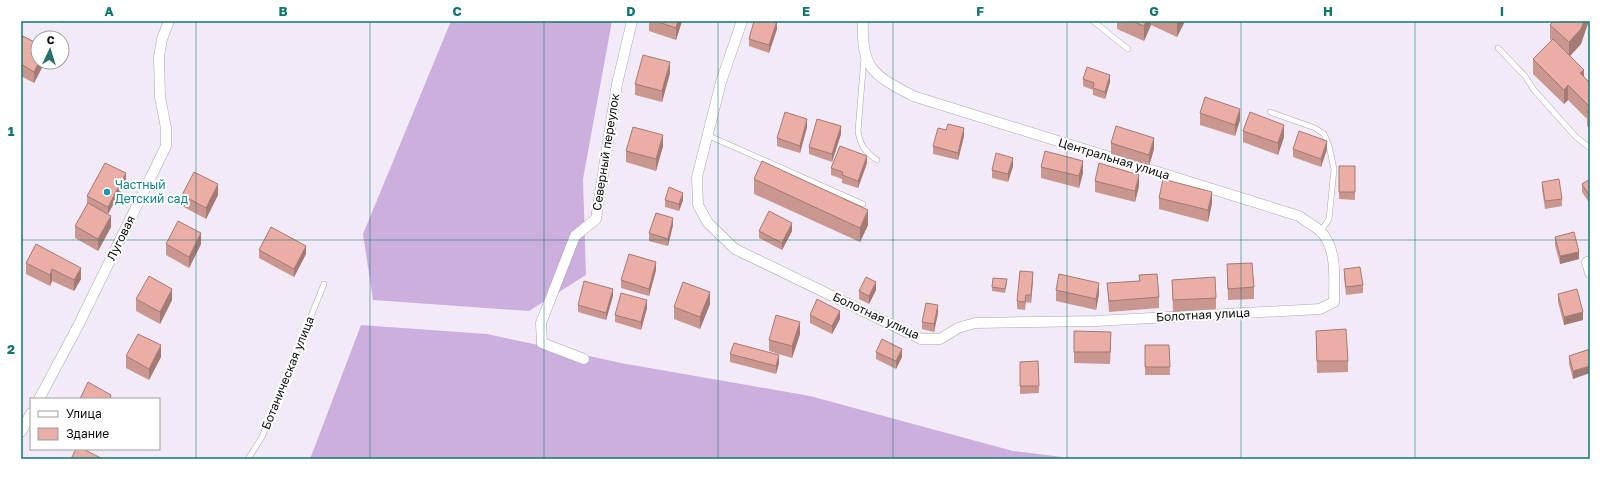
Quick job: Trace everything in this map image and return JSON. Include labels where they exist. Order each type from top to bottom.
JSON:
[{"type":"street","name":"Луговая","points":[[40,398],[78,326],[166,146],[166,128],[160,97],[159,58],[162,39],[169,21]]},
{"type":"street","name":"Северный переулок","points":[[584,359],[542,342],[540,323],[575,236],[596,219],[617,84],[632,21]]},
{"type":"street","name":"Болотная улица","points":[[742,21],[721,82],[697,177],[698,205],[708,223],[735,249],[921,339],[940,339],[958,328],[975,322],[1096,321],[1320,309]]},
{"type":"street","name":"Центральная улица","points":[[863,21],[862,35],[864,53],[872,69],[883,80],[913,96],[1299,216],[1321,231],[1328,242],[1334,263],[1334,302],[1320,309]]},
{"type":"street","points":[[1588,261],[1590,273]]},
{"type":"street","points":[[21,432],[30,415]]},
{"type":"lane","points":[[1093,21],[1128,49]]},
{"type":"lane","points":[[1498,48],[1525,76],[1534,90],[1576,137],[1590,148]]},
{"type":"lane","points":[[864,53],[858,131],[859,142],[866,153],[877,160]]},
{"type":"lane","points":[[1270,112],[1316,128],[1324,134],[1329,146],[1334,169],[1329,219],[1321,231]]},
{"type":"lane","points":[[708,135],[863,204]]},
{"type":"lane","name":"Ботаническая улица","points":[[248,459],[262,437],[324,284]]},
{"type":"shaded area","points":[[451,21],[612,21],[583,179],[586,275],[529,311],[373,300],[363,234]]},
{"type":"shaded area","points":[[361,325],[487,334],[621,363],[810,396],[1013,451],[1078,459],[310,459]]},
{"type":"building","points":[[655,21],[678,21],[676,28]]},
{"type":"building","points":[[754,21],[777,21],[769,45],[749,39]]},
{"type":"building","points":[[1132,21],[1146,21],[1144,26]]},
{"type":"building","points":[[1554,21],[1584,21],[1581,29],[1569,42],[1550,25]]},
{"type":"building","points":[[23,36],[30,40],[30,70],[21,64],[21,40]]},
{"type":"building","points":[[1553,39],[1584,70],[1580,73],[1590,83],[1590,107],[1568,85],[1564,90],[1533,59]]},
{"type":"building","points":[[643,55],[670,62],[662,91],[635,84]]},
{"type":"building","points":[[1087,67],[1110,75],[1105,92],[1093,88],[1094,83],[1083,79]]},
{"type":"building","points":[[1205,97],[1240,109],[1235,125],[1200,113]]},
{"type":"building","points":[[785,112],[807,119],[800,146],[777,138]]},
{"type":"building","points":[[1250,112],[1284,125],[1278,143],[1243,131]]},
{"type":"building","points":[[817,119],[841,126],[832,154],[809,147]]},
{"type":"building","points":[[948,124],[964,128],[958,153],[933,146],[938,128],[946,130]]},
{"type":"building","points":[[1116,126],[1154,138],[1149,155],[1111,143]]},
{"type":"building","points":[[633,127],[663,135],[656,159],[626,151]]},
{"type":"building","points":[[1299,131],[1327,141],[1321,159],[1293,149]]},
{"type":"building","points":[[840,146],[867,156],[858,181],[842,175],[843,172],[831,168]]},
{"type":"building","points":[[1045,151],[1083,161],[1079,176],[1041,167]]},
{"type":"building","points":[[996,153],[1013,158],[1008,174],[992,170]]},
{"type":"building","points":[[762,161],[868,210],[860,228],[754,179]]},
{"type":"building","name":"Частный Детский сад","points":[[105,163],[126,173],[108,207],[87,196]]},
{"type":"building","points":[[1099,163],[1139,175],[1135,191],[1095,181]]},
{"type":"building","points":[[1339,166],[1355,166],[1355,192],[1339,192]]},
{"type":"building","points":[[194,172],[218,184],[206,208],[182,195]]},
{"type":"building","points":[[1163,179],[1212,192],[1208,210],[1159,198]]},
{"type":"building","points":[[1559,179],[1562,199],[1545,201],[1542,182]]},
{"type":"building","points":[[1590,179],[1590,196],[1582,184]]},
{"type":"building","points":[[669,187],[683,193],[679,204],[665,200]]},
{"type":"building","points":[[88,203],[111,216],[98,239],[75,226]]},
{"type":"building","points":[[769,211],[792,223],[782,243],[759,231]]},
{"type":"building","points":[[656,213],[673,218],[668,239],[649,233]]},
{"type":"building","points":[[178,221],[201,233],[189,257],[166,244]]},
{"type":"building","points":[[271,227],[306,246],[294,269],[259,250]]},
{"type":"building","points":[[1574,232],[1579,252],[1560,256],[1555,237]]},
{"type":"building","points":[[36,244],[81,268],[74,280],[52,269],[50,275],[26,263]]},
{"type":"building","points":[[629,254],[656,262],[649,289],[621,280]]},
{"type":"building","points":[[1252,263],[1254,287],[1228,289],[1227,264]]},
{"type":"building","points":[[1360,267],[1363,285],[1346,287],[1344,269]]},
{"type":"building","points":[[1020,271],[1033,272],[1031,295],[1026,295],[1025,302],[1017,301]]},
{"type":"building","points":[[1059,274],[1099,283],[1096,299],[1056,290]]},
{"type":"building","points":[[1157,274],[1159,297],[1109,301],[1107,283],[1140,281],[1139,275]]},
{"type":"building","points":[[149,276],[172,289],[160,312],[136,299]]},
{"type":"building","points":[[866,277],[876,282],[869,296],[859,291]]},
{"type":"building","points":[[1215,277],[1216,298],[1173,300],[1172,280]]},
{"type":"building","points":[[993,278],[1007,279],[1005,289],[992,287]]},
{"type":"building","points":[[584,281],[613,289],[606,313],[578,305]]},
{"type":"building","points":[[683,282],[710,292],[700,317],[674,307]]},
{"type":"building","points":[[1577,289],[1583,312],[1564,317],[1558,294]]},
{"type":"building","points":[[621,293],[647,300],[641,322],[615,315]]},
{"type":"building","points":[[817,299],[840,311],[832,326],[810,315]]},
{"type":"building","points":[[926,303],[938,305],[934,324],[922,322]]},
{"type":"building","points":[[776,315],[800,322],[792,346],[769,340]]},
{"type":"building","points":[[1346,329],[1348,361],[1317,361],[1316,331]]},
{"type":"building","points":[[1074,331],[1111,332],[1110,352],[1074,352]]},
{"type":"building","points":[[138,334],[161,345],[149,369],[126,356]]},
{"type":"building","points":[[882,339],[902,349],[896,361],[876,352]]},
{"type":"building","points":[[734,343],[779,355],[776,366],[730,354]]},
{"type":"building","points":[[1145,345],[1169,345],[1170,367],[1145,367]]},
{"type":"building","points":[[1590,349],[1590,366],[1573,371],[1569,356]]},
{"type":"building","points":[[1038,361],[1039,386],[1020,386],[1020,362]]},
{"type":"building","points":[[88,382],[111,395],[110,398],[80,398]]},
{"type":"building","points":[[76,450],[85,450],[103,459],[71,459]]},
{"type":"place","name":"Частный Детский сад","points":[[107,192]]}]
